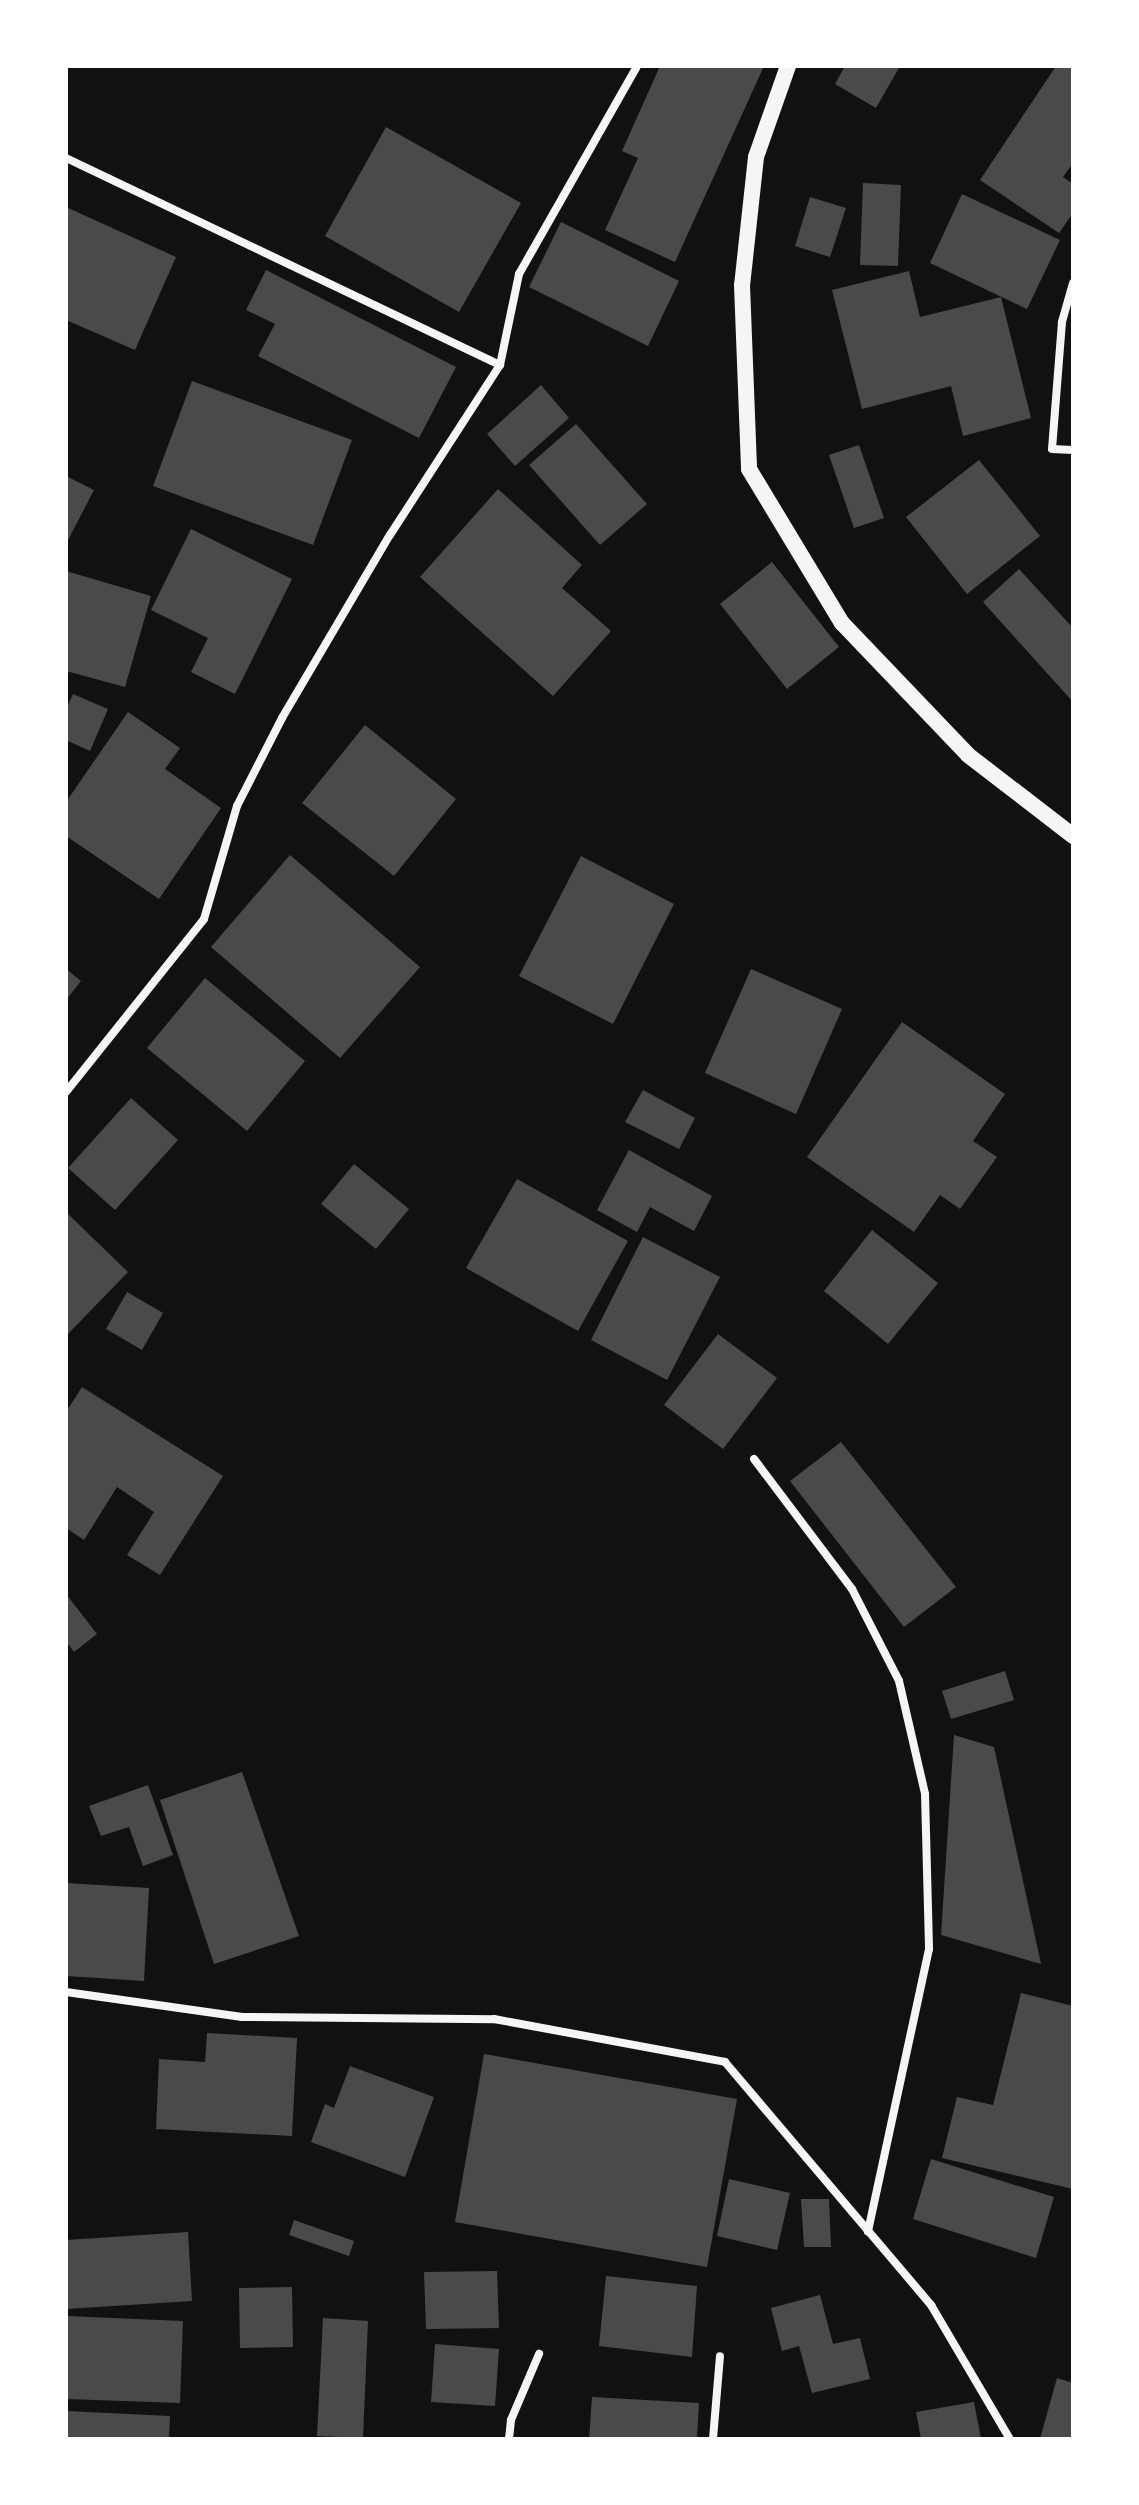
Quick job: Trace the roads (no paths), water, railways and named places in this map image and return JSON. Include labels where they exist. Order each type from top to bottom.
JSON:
[{"type":"main road","points":[[788,66],[756,157],[742,285],[749,469],[842,623],[968,755],[1073,836]]},
{"type":"street","points":[[66,1092],[204,919],[237,806],[282,718],[390,535],[500,365],[519,274],[637,66]]},
{"type":"street","points":[[66,158],[500,365]]},
{"type":"street","points":[[1073,283],[1062,322],[1052,449],[1073,450]]},
{"type":"street","points":[[754,1459],[852,1589],[892,1668],[925,1794],[929,1949],[868,2231]]},
{"type":"street","points":[[66,1992],[242,2017],[494,2019],[725,2062],[931,2305],[1010,2439]]},
{"type":"street","points":[[509,2439],[511,2420],[539,2354]]},
{"type":"street","points":[[713,2439],[720,2356]]}]
